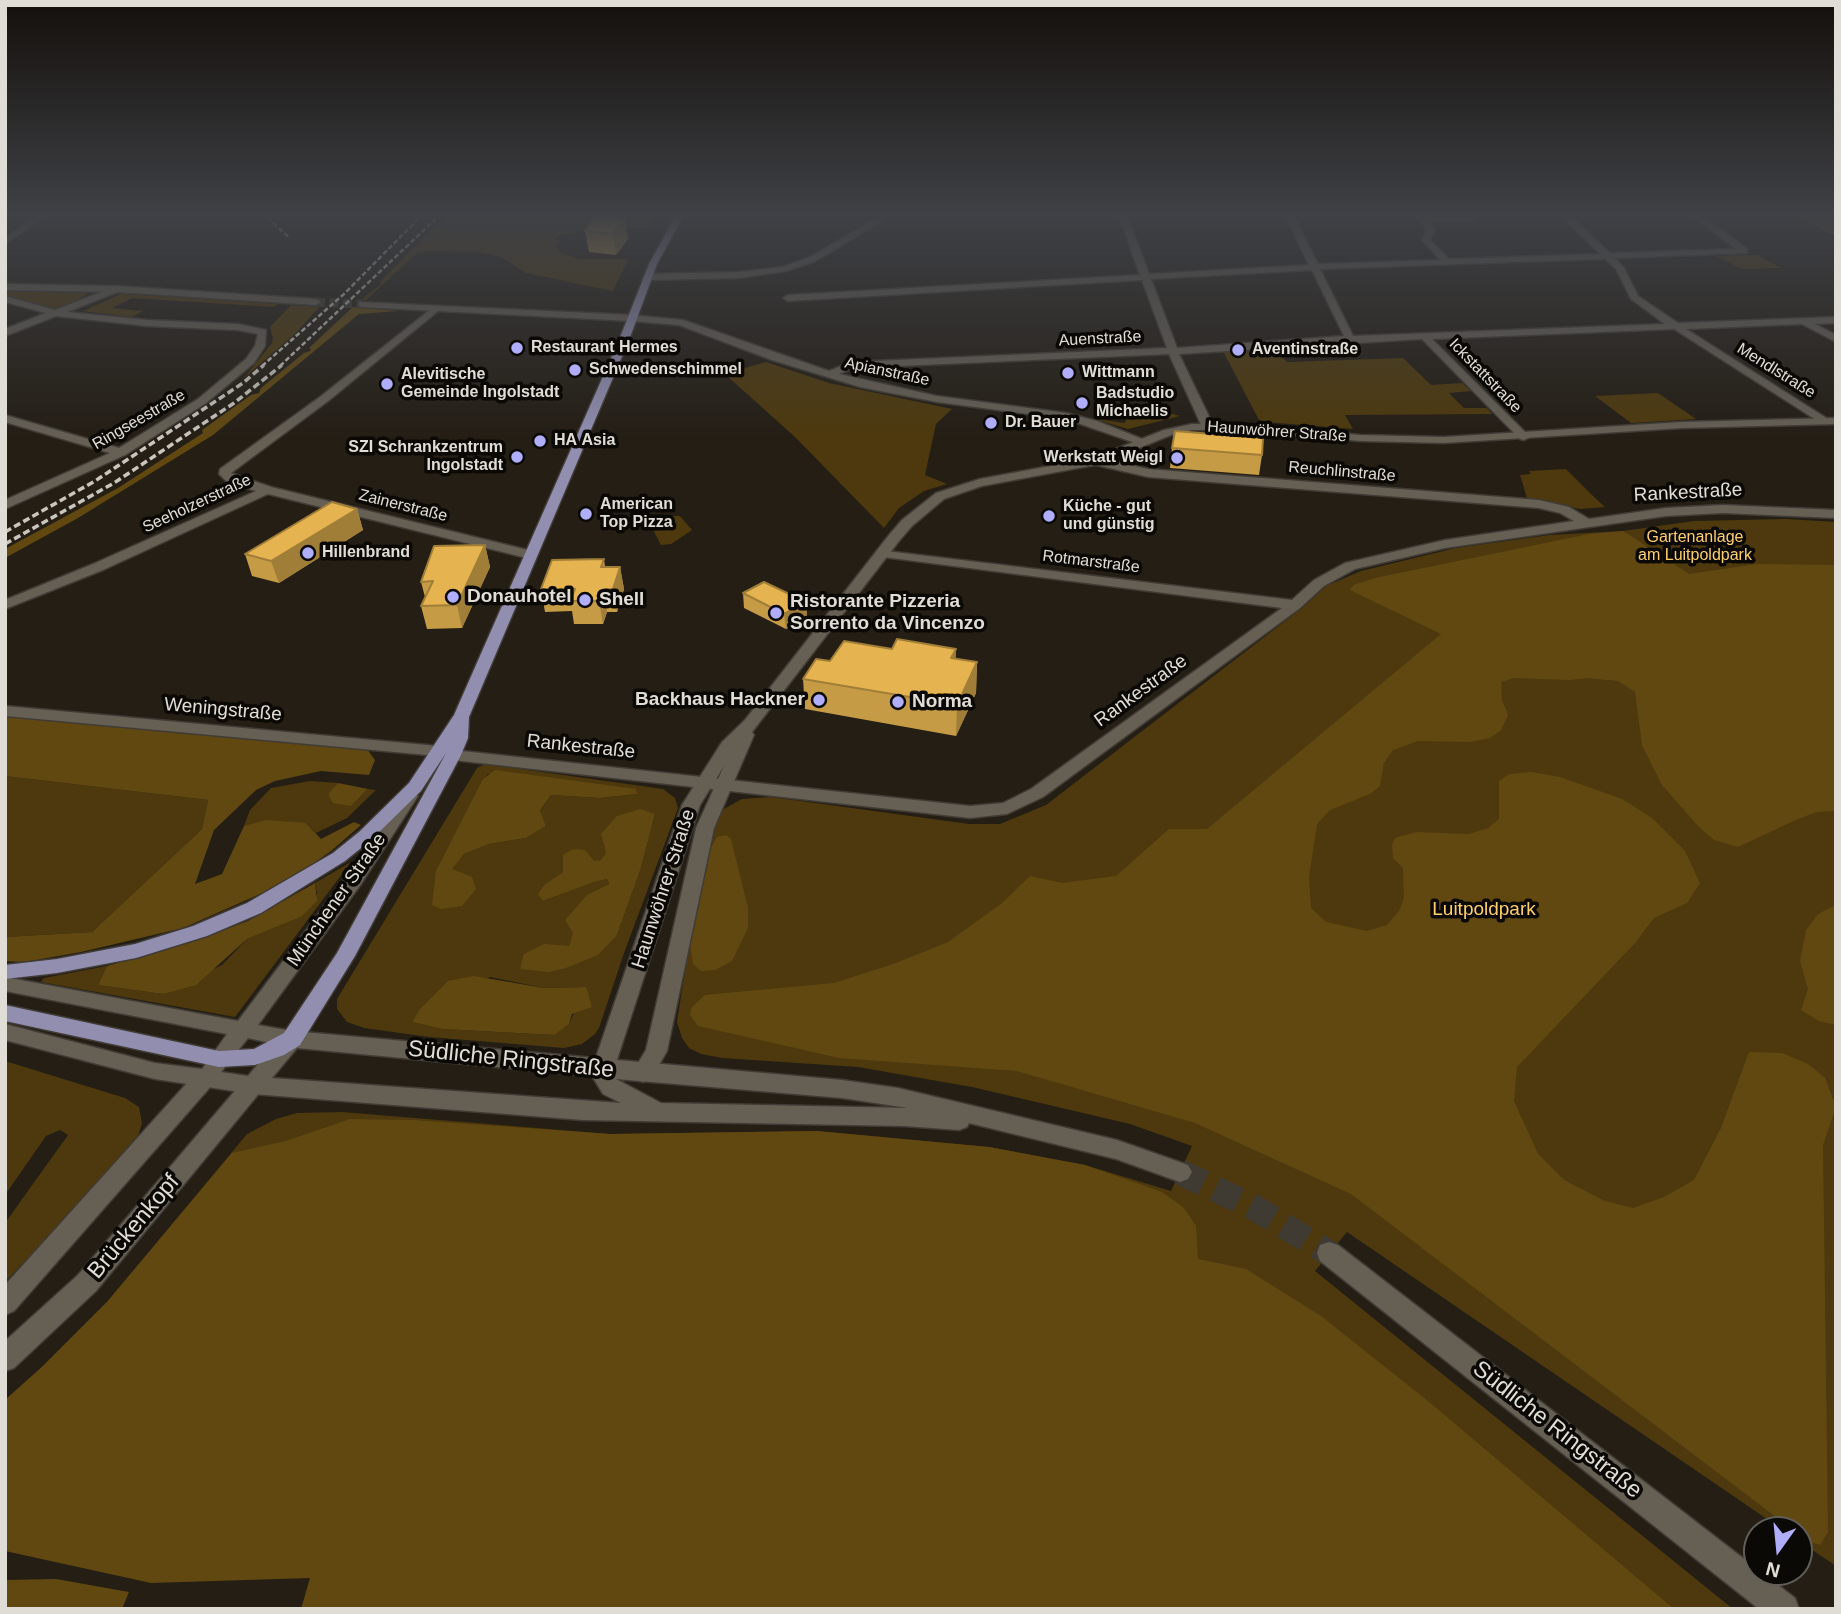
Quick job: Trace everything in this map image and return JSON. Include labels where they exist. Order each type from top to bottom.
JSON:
[{"type":"main road","name":"Münchener Straße","points":[[415,787],[460,738],[462,715],[643,288]]},
{"type":"main road","name":"Münchener Straße","points":[[292,1039],[345,956],[445,753]]},
{"type":"main road","points":[[5,972],[57,966],[136,951],[200,931],[254,908],[339,857],[365,836],[415,787]]},
{"type":"main road","points":[[5,1013],[219,1059],[255,1058],[292,1039]]},
{"type":"street","points":[[79,288],[316,302]]},
{"type":"street","points":[[788,298],[952,288]]},
{"type":"street","points":[[1148,288],[1173,351],[1208,427]]},
{"type":"street","points":[[1325,288],[1350,339]]},
{"type":"street","name":"Mendlstraße","points":[[1630,288],[1634,297],[1675,326],[1830,421]]},
{"type":"street","points":[[5,333],[117,289]]},
{"type":"street","points":[[5,299],[59,314]]},
{"type":"street","name":"Apianstraße","points":[[362,304],[680,322],[829,375],[913,395],[1066,416],[1093,423],[1140,442]]},
{"type":"street","name":"Seeholzerstraße","points":[[267,489],[231,479],[225,474],[226,469],[324,399],[435,309]]},
{"type":"street","name":"Ringseestraße","points":[[5,505],[121,452],[170,422],[250,361],[260,346],[263,332],[238,327],[147,323],[59,314]]},
{"type":"street","name":"Auenstraße","points":[[829,375],[851,365],[1173,351],[1350,339],[1836,320]]},
{"type":"street","points":[[1803,321],[1836,339]]},
{"type":"street","name":"Ickstattstraße","points":[[1424,336],[1524,437]]},
{"type":"street","points":[[5,418],[121,452]]},
{"type":"street","name":"Haunwöhrer Straße","points":[[603,1069],[691,805],[713,783],[751,723],[906,523],[948,492],[980,483],[1096,461],[1168,432],[1208,427],[1419,440],[1524,437],[1682,425],[1830,421]]},
{"type":"street","name":"Reuchlinstraße","points":[[1096,461],[1148,473],[1539,504],[1564,510],[1584,522]]},
{"type":"street","name":"Seeholzerstraße","points":[[5,605],[98,567],[267,489]]},
{"type":"street","name":"Zainerstraße","points":[[267,489],[531,555]]},
{"type":"street","name":"Rankestraße","points":[[445,753],[959,811],[988,812],[1007,808],[1037,793],[1294,605],[1319,583],[1350,566],[1445,544],[1584,522],[1723,509],[1836,514]]},
{"type":"street","name":"Rotmarstraße","points":[[883,553],[1294,605]]},
{"type":"street","name":"Weningstraße","points":[[5,711],[445,753]]},
{"type":"street","name":"Haunwöhrer Straße","points":[[583,1111],[620,1093],[643,1073],[656,1051],[713,783]]},
{"type":"street","name":"Münchener Straße","points":[[204,1079],[354,880],[415,787]]},
{"type":"street","name":"Südliche Ringstraße","points":[[5,984],[292,1039],[842,1089],[898,1097],[1117,1150],[1180,1171]]},
{"type":"street","name":"Südliche Ringstraße","points":[[5,1032],[155,1071],[253,1086],[583,1111],[904,1117],[1018,1126]]},
{"type":"street","name":"Münchener Straße","points":[[253,1086],[292,1039]]},
{"type":"street","points":[[656,1051],[669,1066],[699,1077]]},
{"type":"street","points":[[603,1069],[603,1078],[620,1093],[667,1112]]},
{"type":"street","points":[[5,1303],[204,1079]]},
{"type":"street","name":"Brückenkopf","points":[[5,1359],[87,1283],[253,1086]]},
{"type":"street","name":"Südliche Ringstraße","points":[[1329,1253],[1783,1609]]},
{"type":"green space","points":[[376,288],[379,288],[366,300],[361,300]]},
{"type":"green space","points":[[5,291],[88,294],[63,308],[53,309],[5,295]]},
{"type":"green space","points":[[121,294],[278,304],[273,307],[132,298],[112,308],[143,311],[132,317],[83,311]]},
{"type":"green space","points":[[291,305],[319,307],[296,333],[244,378],[272,343],[270,327]]},
{"type":"green space","points":[[353,307],[398,311],[359,314],[213,435],[78,518],[5,558],[5,549],[118,488],[203,433],[202,430],[251,395],[259,393],[261,388],[310,351],[309,348]]},
{"type":"green space","points":[[1271,347],[1287,362],[1403,358],[1431,385],[1462,383],[1471,391],[1449,393],[1464,408],[1487,408],[1492,414],[1345,415],[1353,429],[1259,420],[1223,351]]},
{"type":"green space","points":[[766,362],[829,383],[952,409],[936,424],[925,475],[947,484],[924,491],[899,508],[884,528],[795,437],[725,374]]},
{"type":"green space","points":[[1658,393],[1696,419],[1631,423],[1595,396]]},
{"type":"green space","points":[[1135,412],[1180,416],[1128,429],[1095,419],[1125,423],[1126,419],[1134,420]]},
{"type":"green space","points":[[1566,469],[1605,507],[1580,509],[1527,498],[1520,475],[1531,474],[1529,471]]},
{"type":"green space","points":[[646,516],[680,516],[692,530],[671,544],[661,545]]},
{"type":"green space","name":"Luitpoldpark","points":[[1786,519],[1836,522],[1836,1566],[1813,1550],[1813,1516],[1763,1516],[1347,1232],[1315,1271],[1733,1609],[438,1609],[5,1400],[107,1302],[247,1134],[276,1119],[297,1113],[342,1112],[610,1134],[817,1131],[989,1147],[1085,1165],[1171,1191],[1192,1146],[1130,1124],[972,1087],[858,1067],[722,1058],[701,1054],[689,1048],[682,1038],[677,1022],[699,880],[712,827],[722,810],[742,799],[771,797],[969,824],[1000,824],[1046,805],[1302,608],[1326,586],[1361,571],[1456,548],[1550,535],[1623,531],[1694,521]]},
{"type":"green space","points":[[1623,531],[1689,574],[1757,564],[1836,565],[1836,811],[1817,812],[1738,847],[1714,840],[1662,785],[1642,745],[1635,692],[1618,681],[1587,678],[1513,678],[1501,682],[1502,700],[1508,715],[1501,730],[1490,738],[1470,742],[1418,741],[1393,750],[1384,763],[1380,786],[1370,794],[1330,810],[1317,824],[1309,877],[1311,908],[1326,922],[1367,931],[1387,925],[1399,911],[1404,898],[1403,868],[1393,858],[1392,845],[1395,838],[1416,832],[1469,834],[1488,828],[1499,819],[1499,781],[1509,774],[1531,772],[1560,777],[1622,799],[1652,818],[1685,851],[1700,883],[1687,903],[1654,918],[1635,943],[1517,1067],[1514,1101],[1538,1154],[1564,1180],[1605,1201],[1633,1208],[1664,1197],[1694,1180],[1721,1128],[1749,1052],[1782,1053],[1808,1064],[1825,1078],[1836,1107],[1823,1145],[1828,1532],[1820,1545],[1813,1543],[1813,1516],[1775,1516],[1351,1194],[1195,1123],[1017,1071],[839,1058],[698,1026],[690,1015],[692,1007],[705,995],[834,983],[896,963],[948,942],[1001,904],[1030,876],[1062,883],[1116,876],[1169,829],[1207,829],[1441,634],[1350,590],[1354,585],[1375,578],[1589,534]]},
{"type":"green space","points":[[5,714],[178,733],[367,749],[375,760],[369,775],[321,771],[275,781],[256,790],[214,830],[195,884],[222,874],[244,826],[266,820],[306,823],[321,839],[354,822],[361,825],[331,851],[285,883],[183,928],[81,952],[24,962],[5,961],[5,937],[92,932],[202,829],[208,800],[5,776]]},
{"type":"green space","points":[[485,764],[663,789],[675,798],[678,808],[599,1028],[582,1044],[564,1048],[429,1037],[364,1028],[347,1022],[337,1009],[337,999],[477,768]],"holes":[[[488,774],[637,794],[600,798],[551,795],[540,812],[546,826],[526,838],[489,844],[464,854],[451,869],[475,795]],[[655,814],[641,868],[617,935],[521,968],[569,946],[588,894],[609,884],[607,879],[543,901],[539,894],[545,884],[563,872],[602,860],[607,853],[603,843]],[[490,977],[544,988],[586,987],[569,1024],[555,1035],[442,1029],[412,1022],[419,1010]]]},
{"type":"green space","points":[[495,770],[636,789],[637,794],[600,798],[551,795],[540,811],[546,826],[526,838],[489,844],[464,854],[452,869],[472,877],[476,889],[462,906],[441,909],[432,905],[436,871],[483,779]]},
{"type":"green space","points":[[5,776],[208,800],[202,829],[92,932],[5,937]]},
{"type":"green space","points":[[310,781],[338,783],[328,795],[351,806],[368,789],[376,790],[347,818],[316,833],[306,823],[244,826],[250,810],[271,788]]},
{"type":"green space","points":[[338,783],[368,789],[351,806],[333,803],[328,794]]},
{"type":"green space","points":[[640,809],[655,814],[641,868],[617,935],[598,955],[566,968],[548,972],[520,969],[524,954],[544,944],[569,946],[573,933],[565,920],[588,894],[609,884],[607,879],[594,882],[543,901],[538,894],[545,884],[563,872],[563,855],[573,849],[585,850],[594,861],[601,860],[606,853],[601,834],[617,816]]},
{"type":"green space","points":[[726,835],[731,839],[748,908],[748,928],[732,961],[715,970],[701,971],[693,964],[690,945],[709,851],[717,837]]},
{"type":"green space","points":[[351,862],[235,1017],[41,982],[44,978],[107,966],[98,985],[163,994],[222,965],[247,939],[301,917],[317,894],[315,883]]},
{"type":"green space","points":[[315,883],[317,901],[301,917],[247,939],[196,985],[163,994],[98,985],[107,966],[191,942],[248,921]]},
{"type":"green space","points":[[1836,905],[1836,1025],[1819,1021],[1801,1010],[1808,989],[1800,961],[1806,930],[1818,914]]},
{"type":"green space","points":[[474,976],[544,988],[586,987],[592,1007],[572,1014],[569,1024],[555,1035],[442,1029],[412,1022],[419,1010],[448,981]]},
{"type":"green space","points":[[5,1061],[125,1098],[139,1107],[142,1123],[130,1150],[5,1282],[5,1223],[68,1135],[60,1130],[46,1136],[5,1195]]},
{"type":"green space","points":[[350,1119],[412,1120],[610,1134],[817,1131],[989,1147],[1085,1165],[1162,1192],[1184,1208],[1196,1226],[1198,1259],[1246,1269],[1321,1316],[1428,1401],[1674,1609],[301,1609],[310,1578],[151,1583],[5,1551],[5,1400],[107,1302],[232,1153],[286,1141]]},
{"type":"green space","points":[[56,1579],[129,1592],[122,1609],[5,1609],[5,1580]]},
{"type":"building","points":[[1175,431],[1263,438],[1262,455],[1172,448]]},
{"type":"building","points":[[332,502],[357,509],[271,561],[245,554]]},
{"type":"building","points":[[485,545],[457,605],[421,606],[433,581],[421,582],[434,546]]},
{"type":"building","points":[[604,559],[601,567],[620,567],[613,589],[603,590],[599,601],[570,601],[575,589],[541,589],[552,560]]},
{"type":"building","points":[[764,582],[806,602],[784,614],[743,593]]},
{"type":"building","points":[[897,639],[956,649],[951,658],[977,662],[957,705],[803,679],[816,659],[830,661],[844,641],[892,649]]},
{"type":"tunnel","points":[[316,302],[362,304]]},
{"type":"tunnel","points":[[1180,1172],[1255,1208],[1329,1253]]},
{"type":"railway","points":[[262,366],[350,288]]},
{"type":"railway","points":[[280,366],[362,288]]},
{"type":"railway","points":[[5,532],[95,481],[243,383],[264,365]]},
{"type":"railway","points":[[5,544],[114,483],[234,403],[282,365]]},
{"type":"place","name":"Restaurant Hermes","points":[[517,348]]},
{"type":"place","name":"Aventinstraße","points":[[1238,350]]},
{"type":"place","name":"Schwedenschimmel","points":[[575,370]]},
{"type":"place","name":"Wittmann","points":[[1068,373]]},
{"type":"place","name":"Alevitische Gemeinde Ingolstadt","points":[[387,384]]},
{"type":"place","name":"Badstudio Michaelis","points":[[1082,403]]},
{"type":"place","name":"Dr. Bauer","points":[[991,423]]},
{"type":"place","name":"HA Asia","points":[[540,441]]},
{"type":"place","name":"SZI Schrankzentrum Ingolstadt","points":[[517,457]]},
{"type":"place","name":"Werkstatt Weigl","points":[[1177,458]]},
{"type":"place","name":"American Top Pizza","points":[[586,514]]},
{"type":"place","name":"Küche - gut und günstig","points":[[1049,516]]},
{"type":"place","name":"Hillenbrand","points":[[308,553]]},
{"type":"place","name":"Donauhotel","points":[[453,597]]},
{"type":"place","name":"Shell","points":[[585,600]]},
{"type":"place","name":"Ristorante Pizzeria Sorrento da Vincenzo","points":[[776,613]]},
{"type":"place","name":"Backhaus Hackner","points":[[819,700]]},
{"type":"place","name":"Norma","points":[[898,702]]},
{"type":"park label","name":"Gartenanlage am Luitpoldpark","points":[[1695,547]]}]
